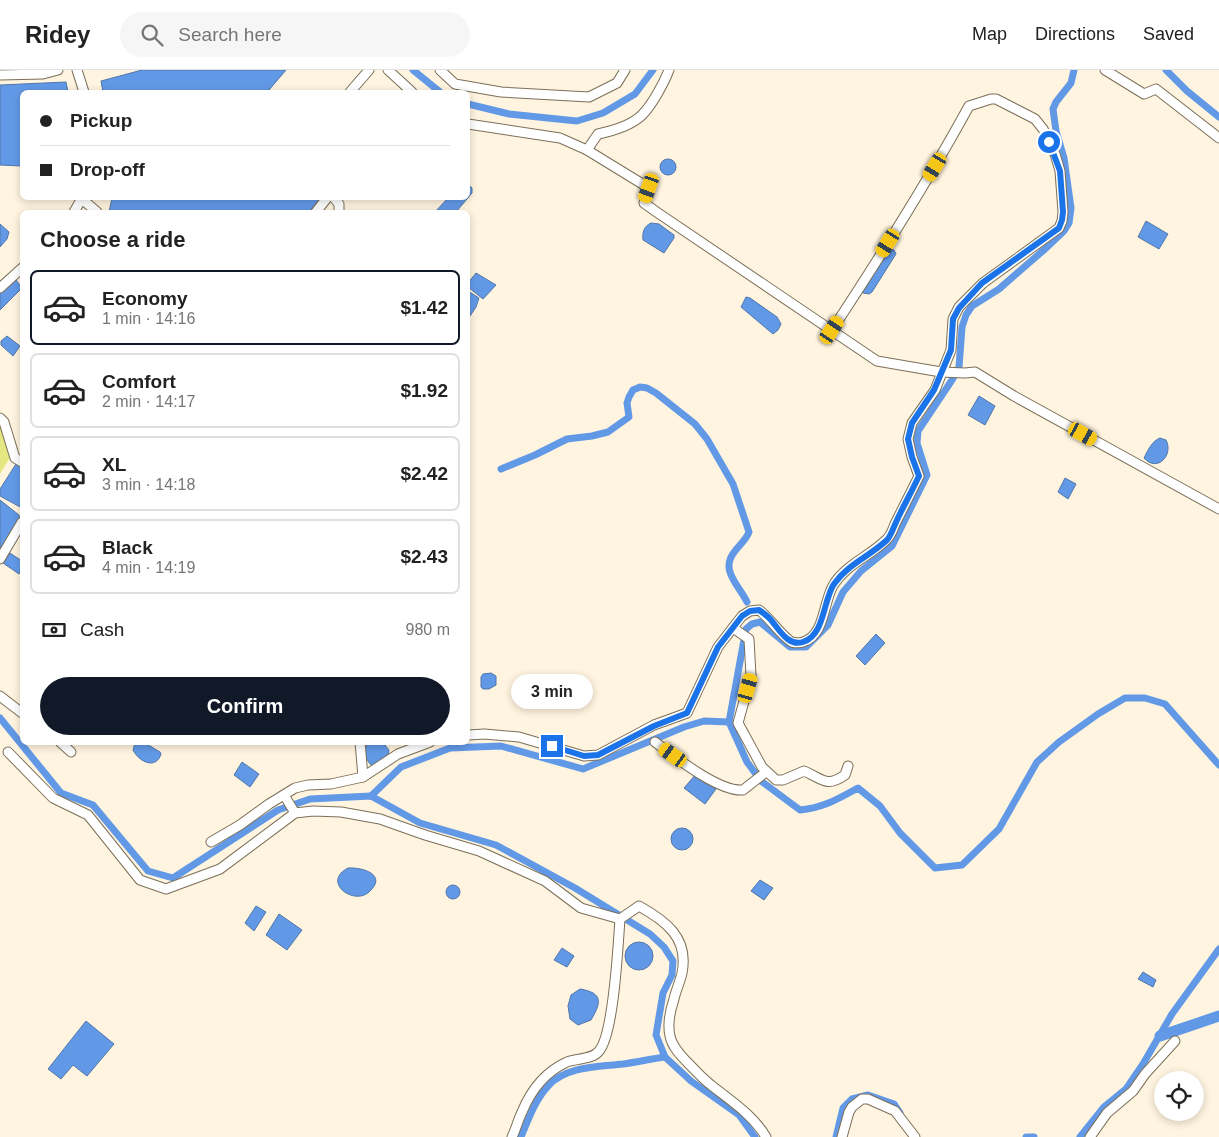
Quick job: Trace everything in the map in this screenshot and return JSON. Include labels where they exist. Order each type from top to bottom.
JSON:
[{"type":"street","points":[[0,75],[43,74],[58,70]]},
{"type":"street","points":[[77,70],[83,90]]},
{"type":"street","points":[[352,90],[369,70]]},
{"type":"street","points":[[388,70],[410,90]]},
{"type":"street","points":[[440,70],[455,84],[464,86],[501,92],[589,98],[617,83],[625,70]]},
{"type":"street","points":[[587,150],[598,134],[615,130],[642,116],[665,82],[669,70]]},
{"type":"street","points":[[1105,70],[1144,94],[1156,89],[1219,138]]},
{"type":"street","points":[[470,735],[519,737],[584,756],[598,755],[654,726],[687,713],[718,647],[742,616],[750,611],[759,610],[769,617],[783,635],[792,642],[803,642],[812,636],[818,628],[825,611],[833,585],[851,566],[888,540],[919,476],[908,439],[912,423],[944,372],[951,350],[953,319],[959,308],[982,283],[1059,228],[1063,212],[1060,171],[1044,129],[1035,119],[996,99],[970,106],[881,256],[832,330]]},
{"type":"street","points":[[470,124],[560,138],[587,150],[649,188],[644,202],[658,213],[878,361],[944,372],[975,372],[1014,396],[1219,509]]},
{"type":"street","points":[[84,200],[95,210]]},
{"type":"street","points":[[318,210],[325,200]]},
{"type":"street","points":[[0,288],[20,270]]},
{"type":"street","points":[[0,418],[4,422],[15,458],[20,461]]},
{"type":"street","points":[[0,559],[20,525]]},
{"type":"street","points":[[733,628],[750,639],[751,676],[738,723],[766,772],[776,780],[783,780],[804,771],[829,783],[846,775],[848,766]]},
{"type":"street","points":[[0,696],[20,711]]},
{"type":"street","points":[[655,742],[693,769],[733,790],[743,790],[766,772]]},
{"type":"street","points":[[63,745],[71,752]]},
{"type":"street","points":[[360,745],[363,777]]},
{"type":"street","points":[[211,842],[295,788],[308,785],[331,784],[363,777],[398,754],[422,745]]},
{"type":"street","points":[[8,752],[53,798],[88,815],[140,880],[166,889],[220,870],[295,813],[312,811],[341,812],[380,819],[479,851],[545,881],[581,908],[620,919]]},
{"type":"street","points":[[284,795],[295,813]]},
{"type":"street","points":[[620,919],[639,906],[653,914],[670,928],[679,939],[683,964],[682,974],[669,1015],[670,1038],[681,1056],[710,1085],[728,1097],[746,1113],[766,1137]]},
{"type":"street","points":[[512,1137],[521,1113],[536,1086],[551,1071],[568,1062],[595,1056],[601,1050],[611,1019],[620,919]]},
{"type":"street","points":[[1090,1137],[1107,1113],[1133,1091],[1151,1067],[1175,1041]]},
{"type":"street","points":[[842,1137],[847,1117],[852,1107],[862,1099],[868,1099],[895,1111],[915,1137]]},
{"type":"green space","points":[[0,425],[11,456],[0,474]]},
{"type":"water","points":[[142,70],[286,70],[269,90],[103,90],[101,81]]},
{"type":"water","points":[[66,82],[68,90],[20,90],[20,166],[0,165],[0,85]]},
{"type":"water","points":[[665,159],[671,159],[676,164],[674,173],[665,175],[660,170],[660,164]]},
{"type":"water","points":[[112,200],[318,200],[311,210],[109,210]]},
{"type":"water","points":[[446,200],[466,200],[458,210],[437,210]]},
{"type":"water","points":[[1146,221],[1168,234],[1159,249],[1138,237]]},
{"type":"water","points":[[651,223],[659,224],[674,235],[664,253],[643,240],[644,230]]},
{"type":"water","points":[[0,224],[9,232],[7,239],[0,247]]},
{"type":"water","points":[[887,250],[894,250],[896,254],[872,292],[869,294],[863,293],[862,291]]},
{"type":"water","points":[[476,273],[496,285],[483,299],[470,289],[470,280]]},
{"type":"water","points":[[13,280],[16,280],[20,285],[20,290],[0,310],[0,293]]},
{"type":"water","points":[[470,292],[479,298],[470,316]]},
{"type":"water","points":[[746,297],[777,317],[781,324],[778,330],[773,334],[741,307]]},
{"type":"water","points":[[7,336],[20,346],[13,356],[1,345],[1,341]]},
{"type":"water","points":[[979,396],[995,406],[985,425],[968,415]]},
{"type":"water","points":[[1160,438],[1166,440],[1168,451],[1163,460],[1154,464],[1144,458],[1152,444]]},
{"type":"water","points":[[16,464],[20,465],[20,507],[0,496],[0,489]]},
{"type":"water","points":[[1065,478],[1076,484],[1068,499],[1058,492]]},
{"type":"water","points":[[0,500],[19,515],[20,520],[0,554]]},
{"type":"water","points":[[10,553],[20,560],[19,574],[3,563]]},
{"type":"water","points":[[876,634],[885,643],[865,665],[856,656]]},
{"type":"water","points":[[491,673],[496,676],[496,685],[489,689],[483,689],[481,687],[481,677],[483,674]]},
{"type":"water","points":[[134,745],[148,745],[161,754],[159,759],[152,763],[143,761],[133,750]]},
{"type":"water","points":[[385,745],[389,750],[388,756],[375,766],[370,764],[364,755],[366,746]]},
{"type":"water","points":[[242,762],[259,774],[250,787],[234,775]]},
{"type":"water","points":[[696,774],[716,789],[705,804],[684,788]]},
{"type":"water","points":[[682,828],[690,831],[693,839],[690,847],[682,850],[674,847],[671,839],[674,831]]},
{"type":"water","points":[[348,868],[366,871],[375,877],[374,886],[369,892],[363,896],[356,896],[343,890],[338,880],[341,874]]},
{"type":"water","points":[[760,880],[773,888],[764,900],[751,891]]},
{"type":"water","points":[[453,885],[458,887],[460,892],[458,897],[453,899],[448,897],[446,892],[448,887]]},
{"type":"water","points":[[256,906],[266,912],[254,931],[245,923]]},
{"type":"water","points":[[279,914],[302,930],[287,950],[266,935]]},
{"type":"water","points":[[639,942],[649,946],[653,956],[649,966],[639,970],[629,966],[625,956],[629,946]]},
{"type":"water","points":[[562,948],[574,956],[567,967],[554,960]]},
{"type":"water","points":[[1143,972],[1156,980],[1153,987],[1138,979]]},
{"type":"water","points":[[580,989],[597,996],[598,1004],[591,1020],[578,1025],[570,1019],[568,1006],[571,995]]},
{"type":"water","points":[[86,1021],[114,1044],[87,1076],[73,1065],[61,1079],[48,1069]]},
{"type":"waterway","points":[[413,70],[438,90]]},
{"type":"waterway","points":[[470,104],[509,114],[577,121],[603,113],[635,94],[653,70]]},
{"type":"waterway","points":[[1074,70],[1071,83],[1056,102],[1053,109],[1056,131],[1064,158],[1071,208],[1069,223],[1064,231],[1045,249],[999,289],[972,306],[966,315],[962,327],[959,367],[918,431],[917,443],[927,475],[892,546],[861,571],[843,592],[828,625],[806,647],[790,647],[760,622],[752,624],[746,629],[729,722],[747,762],[761,781],[800,810],[823,805],[858,788],[880,806],[900,833],[935,868],[962,865],[999,829],[1037,762],[1059,742],[1098,714],[1125,698],[1145,698],[1165,704],[1219,765]]},
{"type":"waterway","points":[[1166,70],[1187,91],[1219,117]]},
{"type":"waterway","points":[[501,469],[567,439],[608,432],[629,417],[627,403],[633,390],[640,387],[647,388],[695,424],[707,439],[733,484],[749,532],[735,551],[729,565],[732,577],[747,602]]},
{"type":"waterway","points":[[0,718],[20,743]]},
{"type":"waterway","points":[[371,796],[401,767],[450,748],[501,746],[583,769],[684,727],[704,721],[729,722]]},
{"type":"waterway","points":[[22,745],[61,793],[93,805],[148,871],[173,878],[278,810],[310,799],[371,796],[420,823],[496,845],[575,888],[650,934],[664,947],[673,961],[672,975],[663,993],[656,1035],[665,1057]]},
{"type":"waterway","points":[[1080,1137],[1104,1107],[1126,1089],[1172,1014],[1219,949]]},
{"type":"waterway","points":[[1160,1036],[1219,1016]]},
{"type":"waterway","points":[[521,1137],[539,1097],[555,1079],[573,1071],[665,1057],[691,1081],[739,1115],[755,1137]]},
{"type":"waterway","points":[[836,1137],[843,1108],[852,1099],[868,1095],[894,1104],[900,1113]]},
{"type":"waterway","points":[[1026,1137],[1034,1137]]},
{"type":"route","points":[[552,746],[584,756],[598,755],[654,726],[687,713],[718,647],[742,616],[750,611],[759,610],[769,617],[783,635],[792,642],[803,642],[812,636],[818,628],[825,611],[833,585],[851,566],[888,540],[919,476],[908,439],[912,423],[934,390],[951,350],[953,319],[959,308],[982,283],[1059,228],[1063,212],[1060,171],[1049,142]]}]
